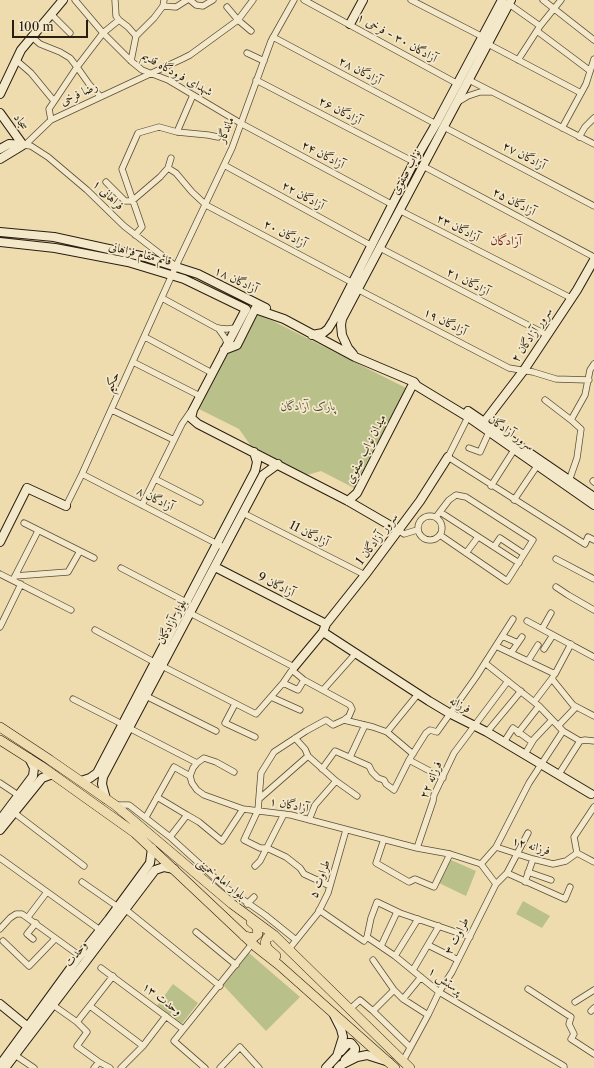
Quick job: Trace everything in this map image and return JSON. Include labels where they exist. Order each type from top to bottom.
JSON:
[{"type":"main road","points":[[0,94],[21,50],[62,0]]},
{"type":"main road","points":[[350,24],[363,0]]},
{"type":"main road","name":"نواب صفوی","points":[[312,335],[324,333],[337,322],[396,208],[423,166],[458,84],[508,1]]},
{"type":"main road","name":"نواب صفوی","points":[[396,208],[414,162],[457,103],[469,80],[485,40]]},
{"type":"main road","name":"سجاد","points":[[0,113],[24,145]]},
{"type":"main road","points":[[0,149],[9,144],[24,145]]},
{"type":"main road","points":[[0,159],[24,145]]},
{"type":"main road","name":"قائم مقام فراهانی","points":[[0,232],[54,238],[145,257],[176,266]]},
{"type":"main road","name":"قائم مقام فراهانی","points":[[0,242],[98,256],[128,262],[173,275],[197,284],[246,309],[235,328]]},
{"type":"main road","name":"سرور آزادگان ۲","points":[[484,421],[524,370],[571,298],[578,290],[594,258]]},
{"type":"main road","name":"آزادگان ۱۸","points":[[176,266],[198,274],[284,318]]},
{"type":"main road","points":[[226,346],[237,345],[255,309],[284,318],[312,335],[355,357],[416,382]]},
{"type":"main road","points":[[337,322],[344,341],[355,357]]},
{"type":"main road","points":[[198,424],[191,418],[191,415],[235,328]]},
{"type":"main road","name":"سرور آزادگان","points":[[416,382],[417,386],[468,417],[537,466],[594,497]]},
{"type":"main road","name":"سرور آزادگان","points":[[416,382],[449,399],[484,421],[568,483],[594,505]]},
{"type":"main road","name":"میدان نواب صفوی","points":[[198,424],[348,501],[357,494],[416,382]]},
{"type":"main road","points":[[254,452],[257,462],[255,471],[260,470],[263,475]]},
{"type":"main road","name":"سرور آزادگان 1","points":[[293,669],[365,575],[431,485],[448,457]]},
{"type":"main road","name":"بلوار آزادگان","points":[[106,798],[102,784],[103,777],[146,696],[158,664],[186,602],[243,513],[263,475],[278,464]]},
{"type":"main road","name":"بلوار آزادگان","points":[[81,781],[90,778],[97,773],[122,724],[192,609],[215,567],[221,546],[255,471]]},
{"type":"main road","points":[[0,542],[27,488],[66,506]]},
{"type":"main road","points":[[348,501],[398,530]]},
{"type":"main road","name":"آزادگان 9","points":[[215,567],[324,628]]},
{"type":"main road","name":"فرزانه","points":[[324,628],[356,653],[418,694],[449,713],[487,732],[593,794]]},
{"type":"main road","points":[[122,724],[129,728]]},
{"type":"main road","name":"بلوار امام خمینی","points":[[0,728],[106,798],[229,902],[274,935],[410,1068]]},
{"type":"main road","name":"بلوار امام خمینی","points":[[0,740],[54,775],[135,833],[252,944],[279,965],[392,1065]]},
{"type":"main road","points":[[0,830],[18,795],[33,776],[34,768],[29,758]]},
{"type":"main road","points":[[0,820],[11,811],[42,778],[54,775]]},
{"type":"main road","name":"وحدت","points":[[0,1065],[13,1053],[53,1005],[122,908],[150,863],[152,848]]},
{"type":"main road","points":[[150,863],[156,863],[157,865],[155,870]]},
{"type":"main road","points":[[155,870],[164,867],[174,869]]},
{"type":"main road","name":"وحدت","points":[[24,1039],[28,1027],[100,930],[122,908],[155,870]]},
{"type":"main road","points":[[229,902],[257,928],[258,934],[256,937],[253,938],[244,936]]},
{"type":"main road","points":[[274,935],[267,938],[265,943],[268,949],[279,960],[279,965]]},
{"type":"main road","points":[[0,1004],[28,1027]]},
{"type":"main road","points":[[332,1011],[341,1029],[342,1037],[337,1056]]},
{"type":"main road","points":[[326,1068],[348,1043],[354,1045],[354,1050],[339,1067]]},
{"type":"main road","name":"وحدت","points":[[5,1068],[13,1053]]},
{"type":"main road","points":[[339,1067],[357,1057],[367,1056],[392,1065]]},
{"type":"street","name":"شهدای فرودگاه قدیم","points":[[75,0],[103,33],[142,70],[168,80],[242,124]]},
{"type":"street","points":[[115,0],[116,16],[136,36]]},
{"type":"street","points":[[131,61],[136,36],[154,18],[163,3],[176,7],[188,0],[196,5],[203,6],[212,1]]},
{"type":"street","name":"رضا فرخی","points":[[24,145],[51,120],[182,59],[238,20],[253,0]]},
{"type":"street","name":"ماندگار","points":[[176,266],[206,205],[242,124],[256,80],[273,37],[294,0]]},
{"type":"street","name":"آزادگان ۳۰ - فرخی ۱","points":[[304,0],[458,84]]},
{"type":"street","points":[[411,0],[485,40],[518,60],[581,93]]},
{"type":"street","points":[[543,0],[593,37]]},
{"type":"street","points":[[518,60],[538,29],[561,0]]},
{"type":"street","points":[[508,1],[538,29],[589,70]]},
{"type":"street","points":[[227,7],[238,20],[251,31]]},
{"type":"street","points":[[51,14],[70,33]]},
{"type":"street","points":[[51,120],[49,109],[77,67],[103,33],[119,20]]},
{"type":"street","points":[[32,37],[40,44],[70,58],[100,96]]},
{"type":"street","name":"آزادگان ۲۸","points":[[273,37],[440,125]]},
{"type":"street","points":[[247,53],[264,61]]},
{"type":"street","points":[[562,128],[586,84],[589,70],[594,59]]},
{"type":"street","points":[[16,60],[31,73],[54,101]]},
{"type":"street","name":"آزادگان ۲۶","points":[[256,80],[414,162]]},
{"type":"street","points":[[469,80],[594,144]]},
{"type":"street","points":[[457,103],[468,96],[480,92],[492,92]]},
{"type":"street","points":[[177,132],[193,95]]},
{"type":"street","points":[[580,137],[585,127],[594,118]]},
{"type":"street","name":"آزادگان ۲۴","points":[[242,124],[396,208]]},
{"type":"street","name":"آزادگان ۲۷","points":[[440,125],[594,206]]},
{"type":"street","points":[[135,235],[142,227],[122,169],[138,133],[158,127],[177,132],[218,137]]},
{"type":"street","name":"فراهانی ۱","points":[[24,145],[31,146],[48,157],[87,190],[135,235],[176,266]]},
{"type":"street","points":[[106,182],[125,201],[132,201],[160,177],[168,168],[171,158]]},
{"type":"street","name":"آزادگان ۲۲","points":[[224,165],[376,247]]},
{"type":"street","name":"آزادگان ۲۵","points":[[423,166],[594,258]]},
{"type":"street","name":"آزادگان ۲۰","points":[[168,168],[176,173],[192,192],[206,205],[355,286]]},
{"type":"street","name":"آزادگان ۲۳","points":[[396,208],[571,298]]},
{"type":"street","name":"آزادگان ۲۱","points":[[376,247],[547,335]]},
{"type":"street","name":"حکیم","points":[[66,506],[112,410],[176,266]]},
{"type":"street","name":"آزادگان ۱۹","points":[[355,286],[509,368],[524,370],[556,379],[589,380]]},
{"type":"street","points":[[162,298],[217,328],[235,328]]},
{"type":"street","points":[[217,328],[225,338],[226,346]]},
{"type":"street","points":[[145,337],[212,373]]},
{"type":"street","points":[[133,362],[200,396]]},
{"type":"street","points":[[571,420],[584,395],[594,364]]},
{"type":"street","points":[[545,400],[580,429],[576,458],[568,483]]},
{"type":"street","points":[[142,504],[182,424],[195,405]]},
{"type":"street","points":[[112,410],[174,440]]},
{"type":"street","name":"سرور آزادگان 1","points":[[448,457],[468,417]]},
{"type":"street","points":[[182,424],[186,422],[198,424]]},
{"type":"street","points":[[469,448],[480,452],[488,432]]},
{"type":"street","points":[[491,486],[514,450]]},
{"type":"street","points":[[448,457],[491,486],[585,544],[588,537],[594,540]]},
{"type":"street","points":[[514,500],[537,466]]},
{"type":"street","name":"آزادگان ۸","points":[[82,474],[221,546]]},
{"type":"street","points":[[155,479],[200,502]]},
{"type":"street","points":[[436,517],[449,500],[456,495],[466,497],[533,540],[507,581],[440,535]]},
{"type":"street","points":[[440,512],[519,563]]},
{"type":"street","name":"آزادگان 11","points":[[243,513],[365,575]]},
{"type":"street","points":[[428,515],[436,517],[441,523],[442,527],[440,535],[434,540],[421,537],[417,530],[421,518],[428,515]]},
{"type":"street","points":[[24,523],[94,558]]},
{"type":"street","points":[[398,530],[404,534],[417,530]]},
{"type":"street","points":[[14,578],[38,531]]},
{"type":"street","points":[[466,553],[478,537]]},
{"type":"street","points":[[494,547],[500,538],[524,554]]},
{"type":"street","points":[[0,574],[14,578],[68,572],[80,551]]},
{"type":"street","points":[[556,559],[594,579]]},
{"type":"street","points":[[121,568],[186,602],[192,609],[293,669],[304,680],[350,705],[352,709],[349,716],[344,720],[333,725],[326,720],[294,738],[274,752],[261,773],[258,810],[244,840],[260,848],[267,848],[286,857],[300,868],[304,874],[330,886]]},
{"type":"street","points":[[14,578],[21,584],[70,610]]},
{"type":"street","points":[[0,627],[21,584]]},
{"type":"street","points":[[556,587],[594,610]]},
{"type":"street","points":[[542,629],[551,613]]},
{"type":"street","points":[[322,768],[335,752],[369,766],[375,775],[384,780],[386,784],[394,790],[409,760],[426,734],[430,730],[437,732],[485,663],[513,619]]},
{"type":"street","points":[[527,622],[594,657]]},
{"type":"street","points":[[95,630],[256,714],[293,669]]},
{"type":"street","points":[[544,649],[553,635]]},
{"type":"street","points":[[502,636],[518,643]]},
{"type":"street","points":[[511,653],[522,637]]},
{"type":"street","points":[[534,702],[553,676],[571,644]]},
{"type":"street","points":[[528,661],[538,645]]},
{"type":"street","points":[[496,646],[528,661],[553,676],[572,704],[594,716]]},
{"type":"street","points":[[323,690],[356,653]]},
{"type":"street","points":[[485,663],[539,706],[563,731],[580,741],[594,741]]},
{"type":"street","points":[[283,682],[298,690],[304,680]]},
{"type":"street","name":"فرزانه ۲۲","points":[[418,848],[434,796],[454,753],[508,681]]},
{"type":"street","points":[[487,732],[521,691]]},
{"type":"street","points":[[387,732],[418,694]]},
{"type":"street","points":[[146,696],[216,731]]},
{"type":"street","points":[[271,697],[300,710]]},
{"type":"street","points":[[73,700],[122,724]]},
{"type":"street","points":[[235,704],[225,723],[255,737]]},
{"type":"street","points":[[518,733],[539,706]]},
{"type":"street","points":[[558,726],[576,707]]},
{"type":"street","points":[[344,720],[387,732],[413,754]]},
{"type":"street","points":[[525,754],[532,742],[552,720]]},
{"type":"street","points":[[350,757],[365,725]]},
{"type":"street","points":[[129,728],[197,762]]},
{"type":"street","points":[[504,742],[513,728],[532,742]]},
{"type":"street","points":[[496,884],[481,864],[496,846],[541,763],[563,731]]},
{"type":"street","points":[[294,738],[305,749],[308,756],[336,781],[357,796]]},
{"type":"street","points":[[559,774],[580,741]]},
{"type":"street","points":[[259,799],[308,756]]},
{"type":"street","points":[[146,817],[174,768],[190,776],[197,762],[204,758],[216,762],[234,772]]},
{"type":"street","points":[[409,760],[443,778]]},
{"type":"street","name":"آزادگان ۱","points":[[190,776],[196,790],[204,795],[243,809],[284,814],[384,840],[450,854],[481,864]]},
{"type":"street","points":[[309,820],[315,806],[336,781]]},
{"type":"street","points":[[0,783],[18,795]]},
{"type":"street","points":[[157,797],[199,822],[222,840],[243,809]]},
{"type":"street","points":[[115,805],[129,805],[146,817],[225,887],[296,940]]},
{"type":"street","points":[[594,807],[574,837],[577,853],[594,862]]},
{"type":"street","points":[[11,811],[84,866]]},
{"type":"street","points":[[255,866],[260,861],[284,814]]},
{"type":"street","points":[[170,837],[187,815]]},
{"type":"street","name":"طراوت ۵","points":[[289,949],[319,910],[330,886],[346,830]]},
{"type":"street","name":"طراوت ۳","points":[[403,1061],[439,992],[458,960],[496,884],[504,878],[528,833]]},
{"type":"street","points":[[384,840],[376,863],[409,882],[416,879],[434,887],[450,854]]},
{"type":"street","name":"فرزانه ۱۲","points":[[496,846],[532,859],[553,864],[566,861],[577,853]]},
{"type":"street","points":[[0,858],[100,930]]},
{"type":"street","points":[[525,882],[532,859]]},
{"type":"street","points":[[528,872],[552,880]]},
{"type":"street","points":[[507,873],[565,899],[570,887]]},
{"type":"street","points":[[82,882],[122,908],[220,986]]},
{"type":"street","points":[[225,887],[229,902]]},
{"type":"street","points":[[28,917],[47,892]]},
{"type":"street","points":[[248,904],[254,897]]},
{"type":"street","points":[[367,937],[371,918],[377,902],[397,912],[470,936]]},
{"type":"street","name":"پرستش ۱","points":[[319,910],[364,941],[367,937],[381,946],[439,992],[564,1066],[564,1068]]},
{"type":"street","points":[[381,946],[397,912]]},
{"type":"street","points":[[1,926],[16,914],[22,914],[80,956]]},
{"type":"street","points":[[395,956],[418,919]]},
{"type":"street","points":[[33,939],[27,934],[36,923]]},
{"type":"street","points":[[413,970],[439,926]]},
{"type":"street","points":[[196,932],[236,965]]},
{"type":"street","points":[[1,941],[29,966],[55,939]]},
{"type":"street","points":[[183,1029],[220,986],[252,944]]},
{"type":"street","points":[[428,945],[458,960]]},
{"type":"street","points":[[374,960],[394,990],[403,999],[428,1014]]},
{"type":"street","name":"وحدت ۱۳","points":[[101,968],[114,976],[183,1029],[174,1041],[204,1068]]},
{"type":"street","points":[[77,1022],[114,976]]},
{"type":"street","points":[[403,999],[421,977]]},
{"type":"street","points":[[528,989],[571,1017],[569,1024],[574,1034],[571,1039],[594,1054]]},
{"type":"street","points":[[373,1011],[394,990]]},
{"type":"street","points":[[576,1002],[594,990]]},
{"type":"street","points":[[350,1010],[360,1000],[410,1047]]},
{"type":"street","points":[[53,1005],[77,1022],[87,1032],[77,1046],[110,1068]]},
{"type":"street","points":[[90,1006],[143,1046]]},
{"type":"street","points":[[125,1067],[166,1016]]},
{"type":"street","points":[[220,1068],[240,1047],[258,1068]]},
{"type":"street","points":[[13,1053],[34,1068]]},
{"type":"street","points":[[94,1068],[99,1062]]},
{"type":"green space","name":"پارک آزادگان","points":[[257,313],[406,388],[354,488],[321,471],[307,475],[251,446],[239,429],[197,408],[226,353]]},
{"type":"green space","points":[[451,860],[476,871],[466,896],[439,883]]},
{"type":"green space","points":[[523,901],[550,916],[542,928],[516,914]]},
{"type":"green space","points":[[249,953],[300,997],[266,1031],[223,985]]},
{"type":"green space","points":[[173,984],[198,1003],[181,1025],[156,1007]]},
{"type":"district","name":"آزادگان","points":[[506,241]]}]
